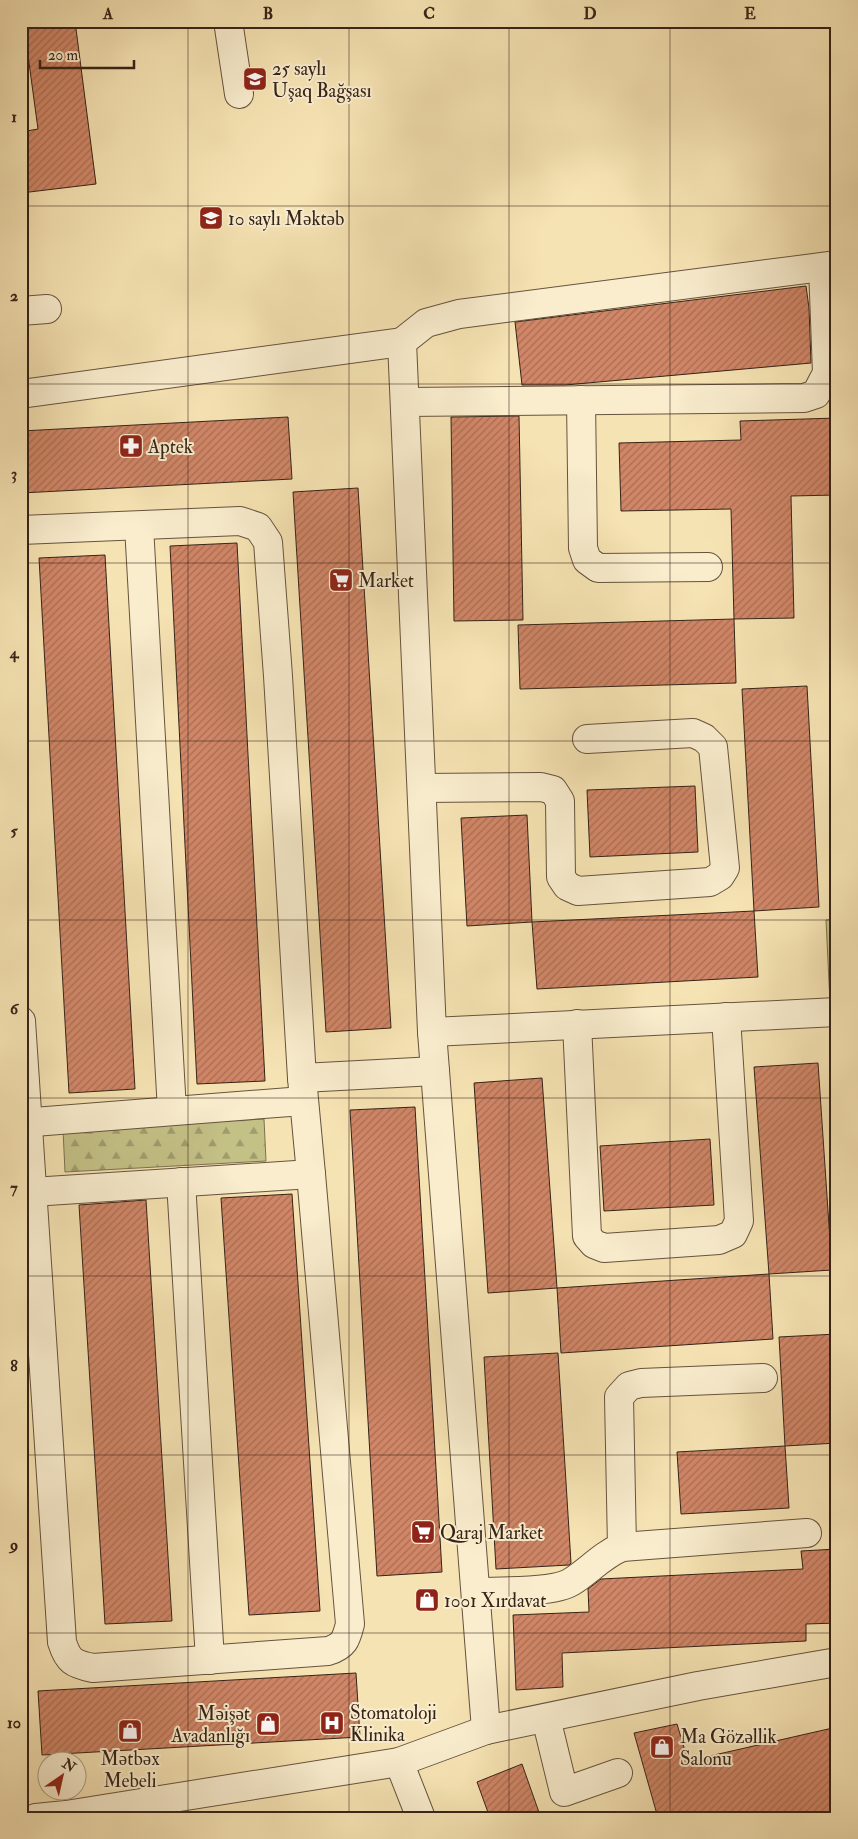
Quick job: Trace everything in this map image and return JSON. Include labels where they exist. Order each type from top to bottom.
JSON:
[{"type":"lane","points":[[228,21],[239,94]]},
{"type":"lane","points":[[21,394],[402,342],[426,323],[459,314],[830,266],[827,373],[816,394],[804,398],[405,402]]},
{"type":"lane","points":[[402,342],[432,1032],[486,1730]]},
{"type":"lane","points":[[581,400],[583,548],[587,560],[598,568],[708,567]]},
{"type":"lane","points":[[21,530],[240,521],[258,528],[268,542],[303,1089],[350,1624],[346,1637],[339,1648],[328,1651],[93,1668],[78,1666],[67,1657],[61,1632],[32,1192],[24,1123],[21,1021]]},
{"type":"lane","points":[[139,526],[172,1111]]},
{"type":"lane","points":[[422,788],[541,787],[553,790],[560,801],[561,877],[567,886],[578,891],[710,882],[720,876],[725,868],[713,747],[704,738],[692,733],[587,739]]},
{"type":"lane","points":[[432,1032],[837,1012]]},
{"type":"lane","points":[[577,1024],[587,1236],[594,1244],[604,1248],[719,1240],[733,1234],[739,1222],[726,1017]]},
{"type":"lane","points":[[24,1123],[172,1111],[303,1089],[435,1071]]},
{"type":"lane","points":[[32,1192],[311,1174]]},
{"type":"lane","points":[[182,1182],[210,1660]]},
{"type":"lane","points":[[622,1546],[619,1397],[629,1386],[641,1383],[763,1378]]},
{"type":"lane","points":[[476,1592],[553,1588],[570,1583],[609,1552],[622,1546],[807,1533]]},
{"type":"lane","points":[[36,1818],[66,1816],[399,1762],[486,1730],[698,1686],[837,1662]]},
{"type":"lane","points":[[546,1718],[564,1792],[618,1773]]},
{"type":"lane","points":[[399,1762],[421,1818]]},
{"type":"green space","points":[[837,919],[837,1002],[830,1003],[826,920]]},
{"type":"green space","points":[[264,1119],[266,1161],[65,1172],[63,1130]]},
{"type":"building","points":[[75,21],[96,184],[21,193],[21,132],[38,129],[24,26]]},
{"type":"building","points":[[806,286],[809,308],[811,363],[565,385],[522,385],[515,322]]},
{"type":"building","points":[[519,416],[523,620],[454,621],[451,417]]},
{"type":"building","points":[[288,417],[292,479],[21,493],[21,431]]},
{"type":"building","points":[[837,418],[837,495],[791,496],[794,618],[734,619],[731,509],[621,511],[619,443],[741,440],[740,421]]},
{"type":"building","points":[[358,488],[391,1028],[326,1032],[293,492]]},
{"type":"building","points":[[237,543],[265,1081],[197,1084],[170,546]]},
{"type":"building","points":[[105,555],[135,1089],[69,1093],[39,558]]},
{"type":"building","points":[[734,619],[736,683],[520,689],[518,625]]},
{"type":"building","points":[[807,686],[819,907],[754,911],[742,689]]},
{"type":"building","points":[[695,786],[698,852],[590,857],[587,790]]},
{"type":"building","points":[[527,815],[532,922],[467,926],[461,818]]},
{"type":"building","points":[[754,911],[758,977],[537,989],[532,922]]},
{"type":"building","points":[[818,1063],[832,1270],[769,1274],[754,1067]]},
{"type":"building","points":[[542,1078],[557,1288],[488,1293],[474,1083]]},
{"type":"building","points":[[415,1107],[442,1572],[377,1576],[350,1110]]},
{"type":"building","points":[[710,1139],[714,1205],[604,1211],[600,1146]]},
{"type":"building","points":[[292,1194],[320,1611],[249,1615],[221,1198]]},
{"type":"building","points":[[146,1200],[172,1621],[105,1624],[79,1205]]},
{"type":"building","points":[[769,1274],[773,1339],[561,1353],[557,1288]]},
{"type":"building","points":[[837,1334],[837,1443],[785,1446],[779,1337]]},
{"type":"building","points":[[558,1353],[571,1563],[569,1565],[496,1569],[484,1357]]},
{"type":"building","points":[[785,1446],[789,1508],[681,1514],[677,1452]]},
{"type":"building","points":[[837,1549],[837,1623],[806,1624],[806,1641],[562,1653],[563,1687],[516,1690],[513,1615],[589,1612],[588,1589],[601,1579],[803,1569],[801,1551]]},
{"type":"building","points":[[356,1673],[360,1737],[88,1752],[42,1752],[38,1691]]},
{"type":"building","points":[[677,1724],[688,1761],[837,1727],[837,1818],[658,1818],[634,1733]]},
{"type":"building","points":[[522,1764],[541,1818],[490,1818],[477,1782]]},
{"type":"place","name":"25 saylı Uşaq Bağşası","points":[[255,79]]},
{"type":"place","name":"10 saylı Məktəb","points":[[211,218]]},
{"type":"place","name":"Aptek","points":[[131,446]]},
{"type":"place","name":"Market","points":[[341,580]]},
{"type":"place","name":"Qaraj Market","points":[[423,1532]]},
{"type":"place","name":"1001 Xırdavat","points":[[427,1600]]},
{"type":"place","name":"Stomatoloji Klinika","points":[[332,1723]]},
{"type":"place","name":"Məişət Avadanlığı","points":[[268,1724]]},
{"type":"place","name":"Mətbəx Mebeli","points":[[130,1731]]},
{"type":"place","name":"Ma Gözəllik Salonu","points":[[662,1747]]}]
